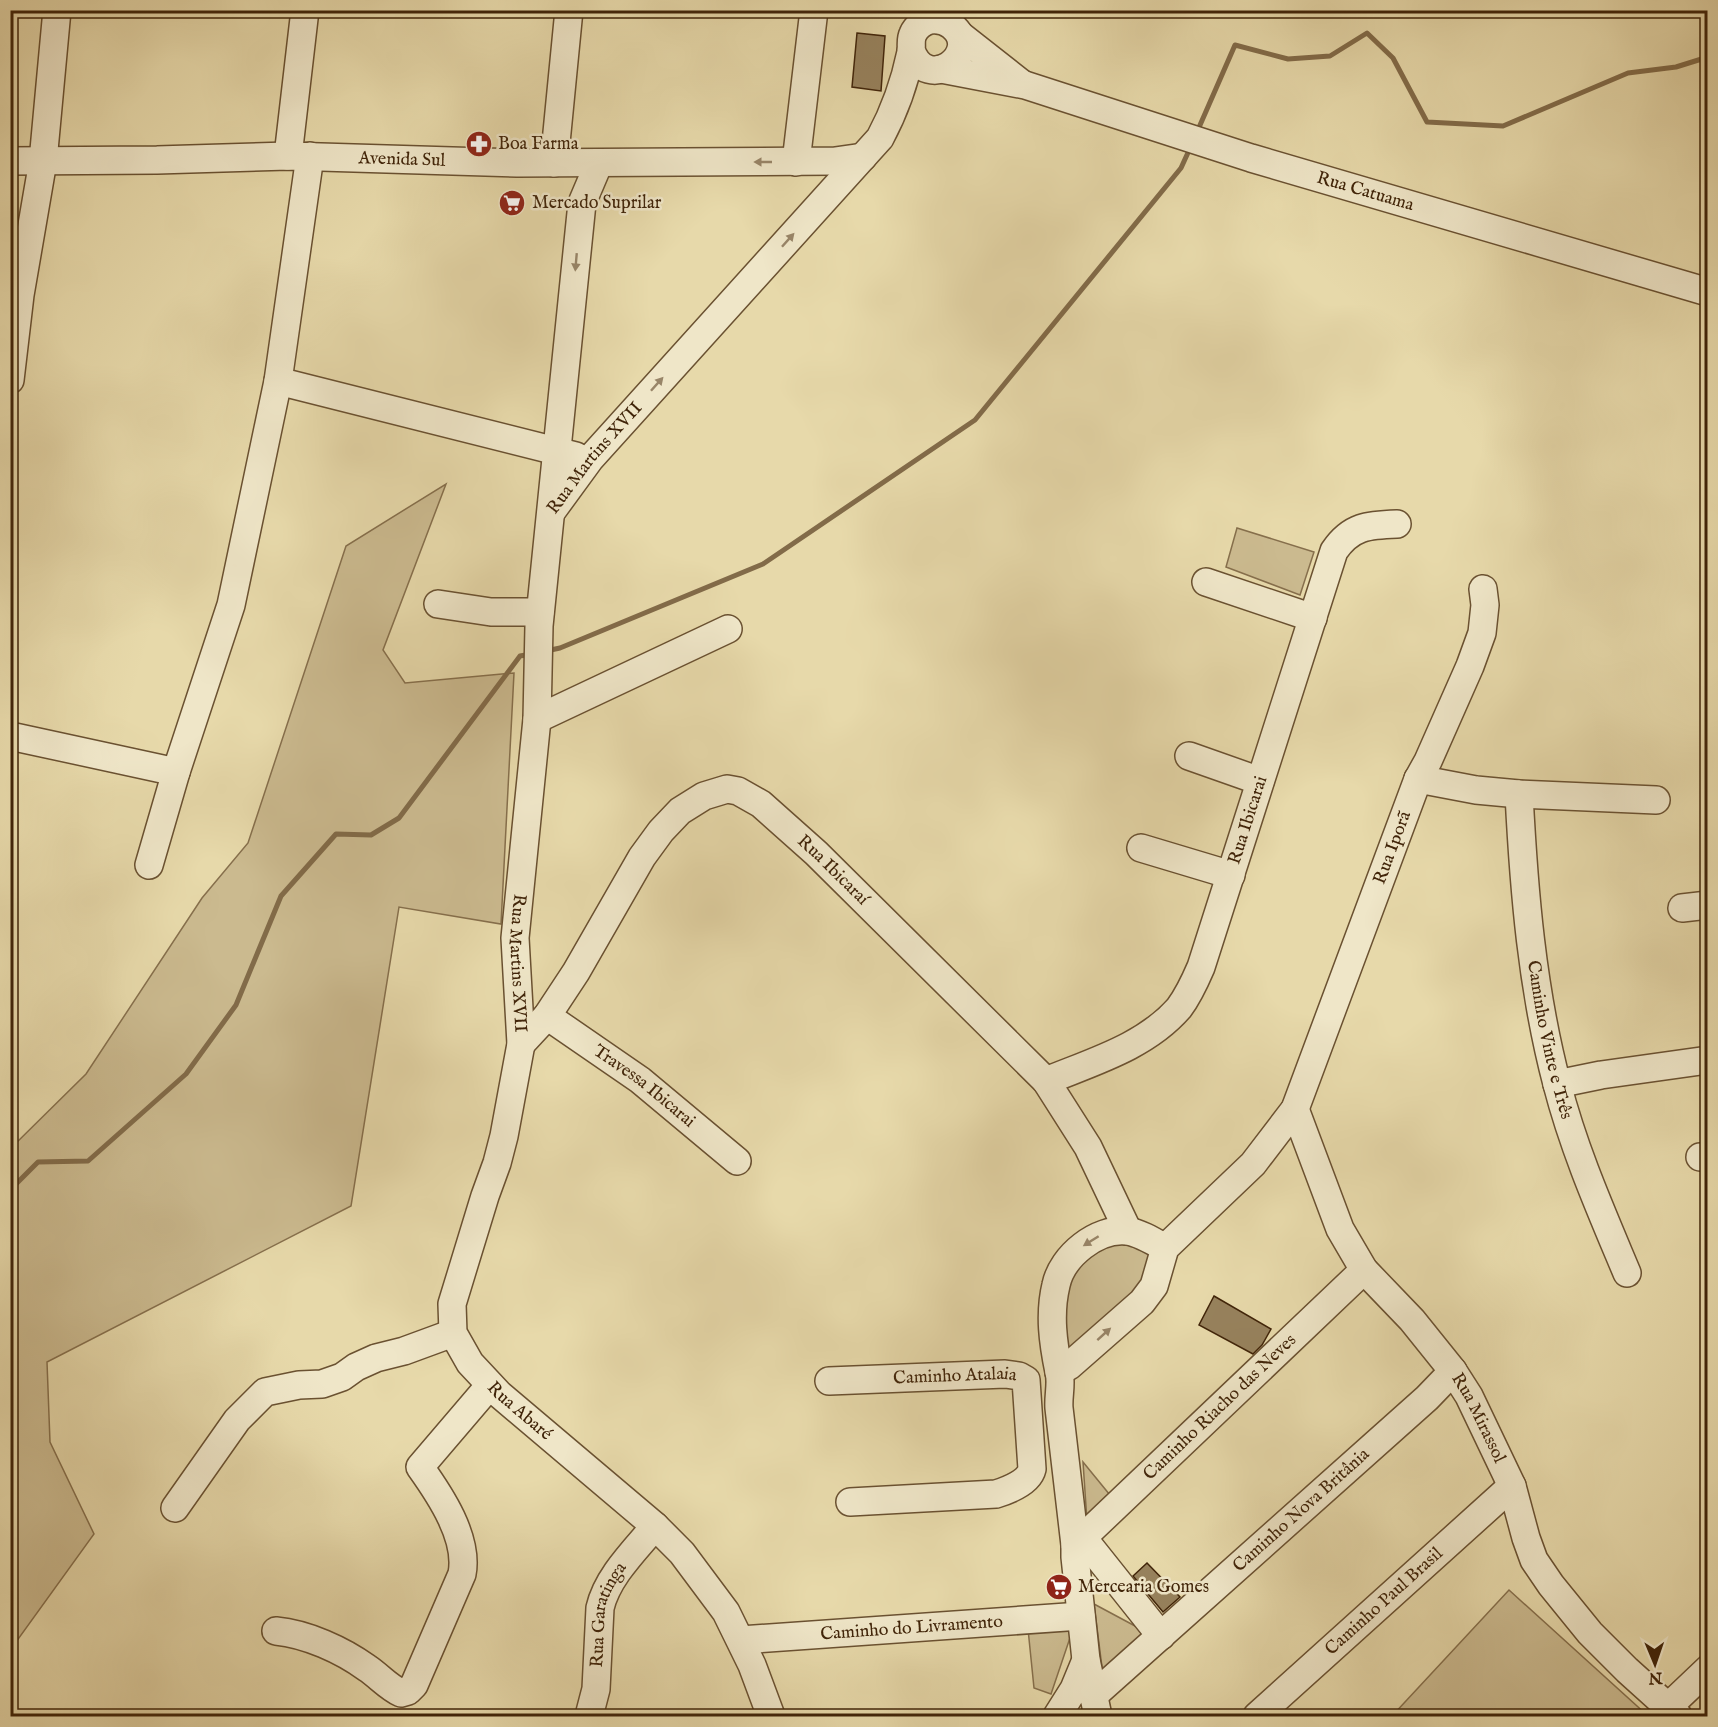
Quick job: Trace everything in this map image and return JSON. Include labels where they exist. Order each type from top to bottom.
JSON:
[{"type":"street","points":[[10,380],[20,295],[43,160],[57,10]]},
{"type":"street","points":[[149,866],[176,772],[231,605],[278,381],[299,156],[305,10]]},
{"type":"street","points":[[569,10],[562,163],[582,203]]},
{"type":"street","points":[[796,162],[814,10]]},
{"type":"street","points":[[911,46],[917,28],[931,20],[940,20],[955,25],[962,44],[960,53],[950,66],[938,70],[919,64],[911,46],[913,10]]},
{"type":"street","name":"Rua Catuama","points":[[955,25],[1025,85]]},
{"type":"street","name":"Rua Martins XVII","points":[[520,1044],[515,938],[537,719],[540,619],[551,512],[590,459],[880,138],[893,111],[911,46]]},
{"type":"street","name":"Rua Martins XVII","points":[[893,111],[938,70]]},
{"type":"street","name":"Rua Catuama","points":[[938,70],[1025,85],[1251,158],[1707,292]]},
{"type":"street","name":"Avenida Sul","points":[[10,161],[299,156],[599,163],[796,162],[835,161],[863,157]]},
{"type":"street","points":[[551,512],[582,203],[599,163]]},
{"type":"street","points":[[278,381],[590,459]]},
{"type":"street","name":"Rua Ibicarai","points":[[1046,1081],[1144,1039],[1180,1006],[1201,967],[1334,551],[1343,538],[1368,525],[1397,524]]},
{"type":"street","points":[[1206,582],[1312,618]]},
{"type":"street","name":"Rua Iporã","points":[[1165,1248],[1253,1164],[1295,1109],[1418,779],[1470,666],[1482,633],[1485,605],[1483,589]]},
{"type":"street","points":[[438,604],[540,619]]},
{"type":"street","points":[[537,719],[728,629]]},
{"type":"street","points":[[10,736],[176,772]]},
{"type":"street","points":[[1189,756],[1260,781]]},
{"type":"street","points":[[1418,779],[1476,790],[1519,794],[1656,800]]},
{"type":"street","name":"Rua Ibicaraí","points":[[520,1044],[547,1016],[576,972],[642,857],[661,831],[692,803],[715,792],[727,789],[738,791],[749,796],[778,818],[1046,1081],[1089,1146],[1128,1231]]},
{"type":"street","name":"Caminho Vinte e Três","points":[[1519,794],[1524,888],[1541,1015],[1557,1084],[1578,1155],[1627,1273]]},
{"type":"street","points":[[1141,848],[1231,875]]},
{"type":"street","name":"Travessa Ibicarai","points":[[547,1016],[640,1080],[737,1161]]},
{"type":"street","name":"Rua Abaré","points":[[520,1044],[497,1163],[452,1304],[453,1333],[470,1363],[490,1385],[655,1526],[698,1572],[726,1612],[741,1640],[771,1716]]},
{"type":"street","points":[[1557,1084],[1601,1075],[1707,1060]]},
{"type":"street","name":"Rua Mirassol","points":[[1295,1109],[1340,1229],[1364,1270],[1412,1320],[1453,1371],[1468,1396],[1512,1486],[1534,1560],[1590,1633],[1673,1712]]},
{"type":"street","points":[[1059,1372],[1142,1302],[1154,1286],[1165,1248],[1128,1231],[1112,1232],[1089,1241],[1078,1250],[1061,1272],[1056,1284],[1052,1331],[1059,1372],[1062,1430],[1079,1541],[1081,1616],[1086,1660],[1096,1706]]},
{"type":"street","name":"Caminho Riacho das Neves","points":[[1079,1541],[1364,1270]]},
{"type":"street","points":[[175,1508],[237,1420],[265,1392],[299,1385],[322,1384],[342,1377],[356,1366],[376,1358],[404,1351],[453,1333]]},
{"type":"street","name":"Caminho Nova Britânia","points":[[1096,1706],[1161,1636],[1427,1398],[1453,1371]]},
{"type":"street","name":"Caminho Atalaia","points":[[829,1381],[1005,1374],[1019,1376],[1026,1380],[1029,1433]]},
{"type":"street","points":[[276,1631],[297,1635],[347,1657],[367,1668],[401,1693],[408,1691],[414,1685],[462,1574],[465,1562],[462,1545],[438,1493],[420,1467],[490,1385]]},
{"type":"street","points":[[850,1502],[978,1496],[1009,1490],[1032,1473],[1029,1433],[1062,1430]]},
{"type":"street","name":"Caminho Paul Brasil","points":[[1257,1716],[1512,1486]]},
{"type":"street","name":"Rua Garatinga","points":[[589,1716],[596,1689],[602,1598],[614,1577],[655,1526]]},
{"type":"street","points":[[1079,1541],[1161,1636]]},
{"type":"street","name":"Caminho do Livramento","points":[[741,1640],[1081,1616]]},
{"type":"street","points":[[1057,1716],[1074,1689],[1086,1660]]},
{"type":"street","points":[[1673,1712],[1707,1669]]},
{"type":"shaded area","points":[[446,484],[383,650],[405,683],[514,673],[501,924],[399,907],[351,1206],[47,1362],[50,1442],[94,1534],[11,1649],[11,1148],[86,1074],[202,898],[248,843],[346,546]]},
{"type":"shaded area","points":[[1237,528],[1314,552],[1300,595],[1226,567]]},
{"type":"shaded area","points":[[1133,1224],[1152,1241],[1153,1285],[1056,1377],[1063,1274]]},
{"type":"shaded area","points":[[1083,1462],[1114,1500],[1087,1521]]},
{"type":"shaded area","points":[[1509,1590],[1648,1716],[1392,1716]]},
{"type":"shaded area","points":[[1094,1604],[1150,1634],[1103,1675]]},
{"type":"shaded area","points":[[1028,1629],[1073,1629],[1051,1694],[1034,1688]]},
{"type":"building","points":[[857,33],[885,36],[881,91],[852,87]]},
{"type":"building","points":[[1214,1296],[1271,1329],[1262,1345],[1253,1354],[1199,1325]]},
{"type":"building","points":[[1147,1563],[1180,1597],[1163,1612],[1133,1576]]},
{"type":"waterway","points":[[1197,132],[1235,45],[1288,59],[1330,56],[1367,33],[1393,58],[1427,122],[1503,126],[1628,73],[1676,67],[1708,57]]},
{"type":"waterway","points":[[546,651],[560,648],[763,564],[975,420],[1181,168],[1191,146]]},
{"type":"waterway","points":[[10,1190],[38,1162],[88,1161],[186,1074],[236,1005],[281,896],[336,834],[371,835],[399,818],[520,656],[531,654]]},
{"type":"place","name":"Boa Farma","points":[[479,144]]},
{"type":"place","name":"Mercado Suprilar","points":[[512,203]]},
{"type":"place","name":"Mercearia Gomes","points":[[1059,1587]]}]
